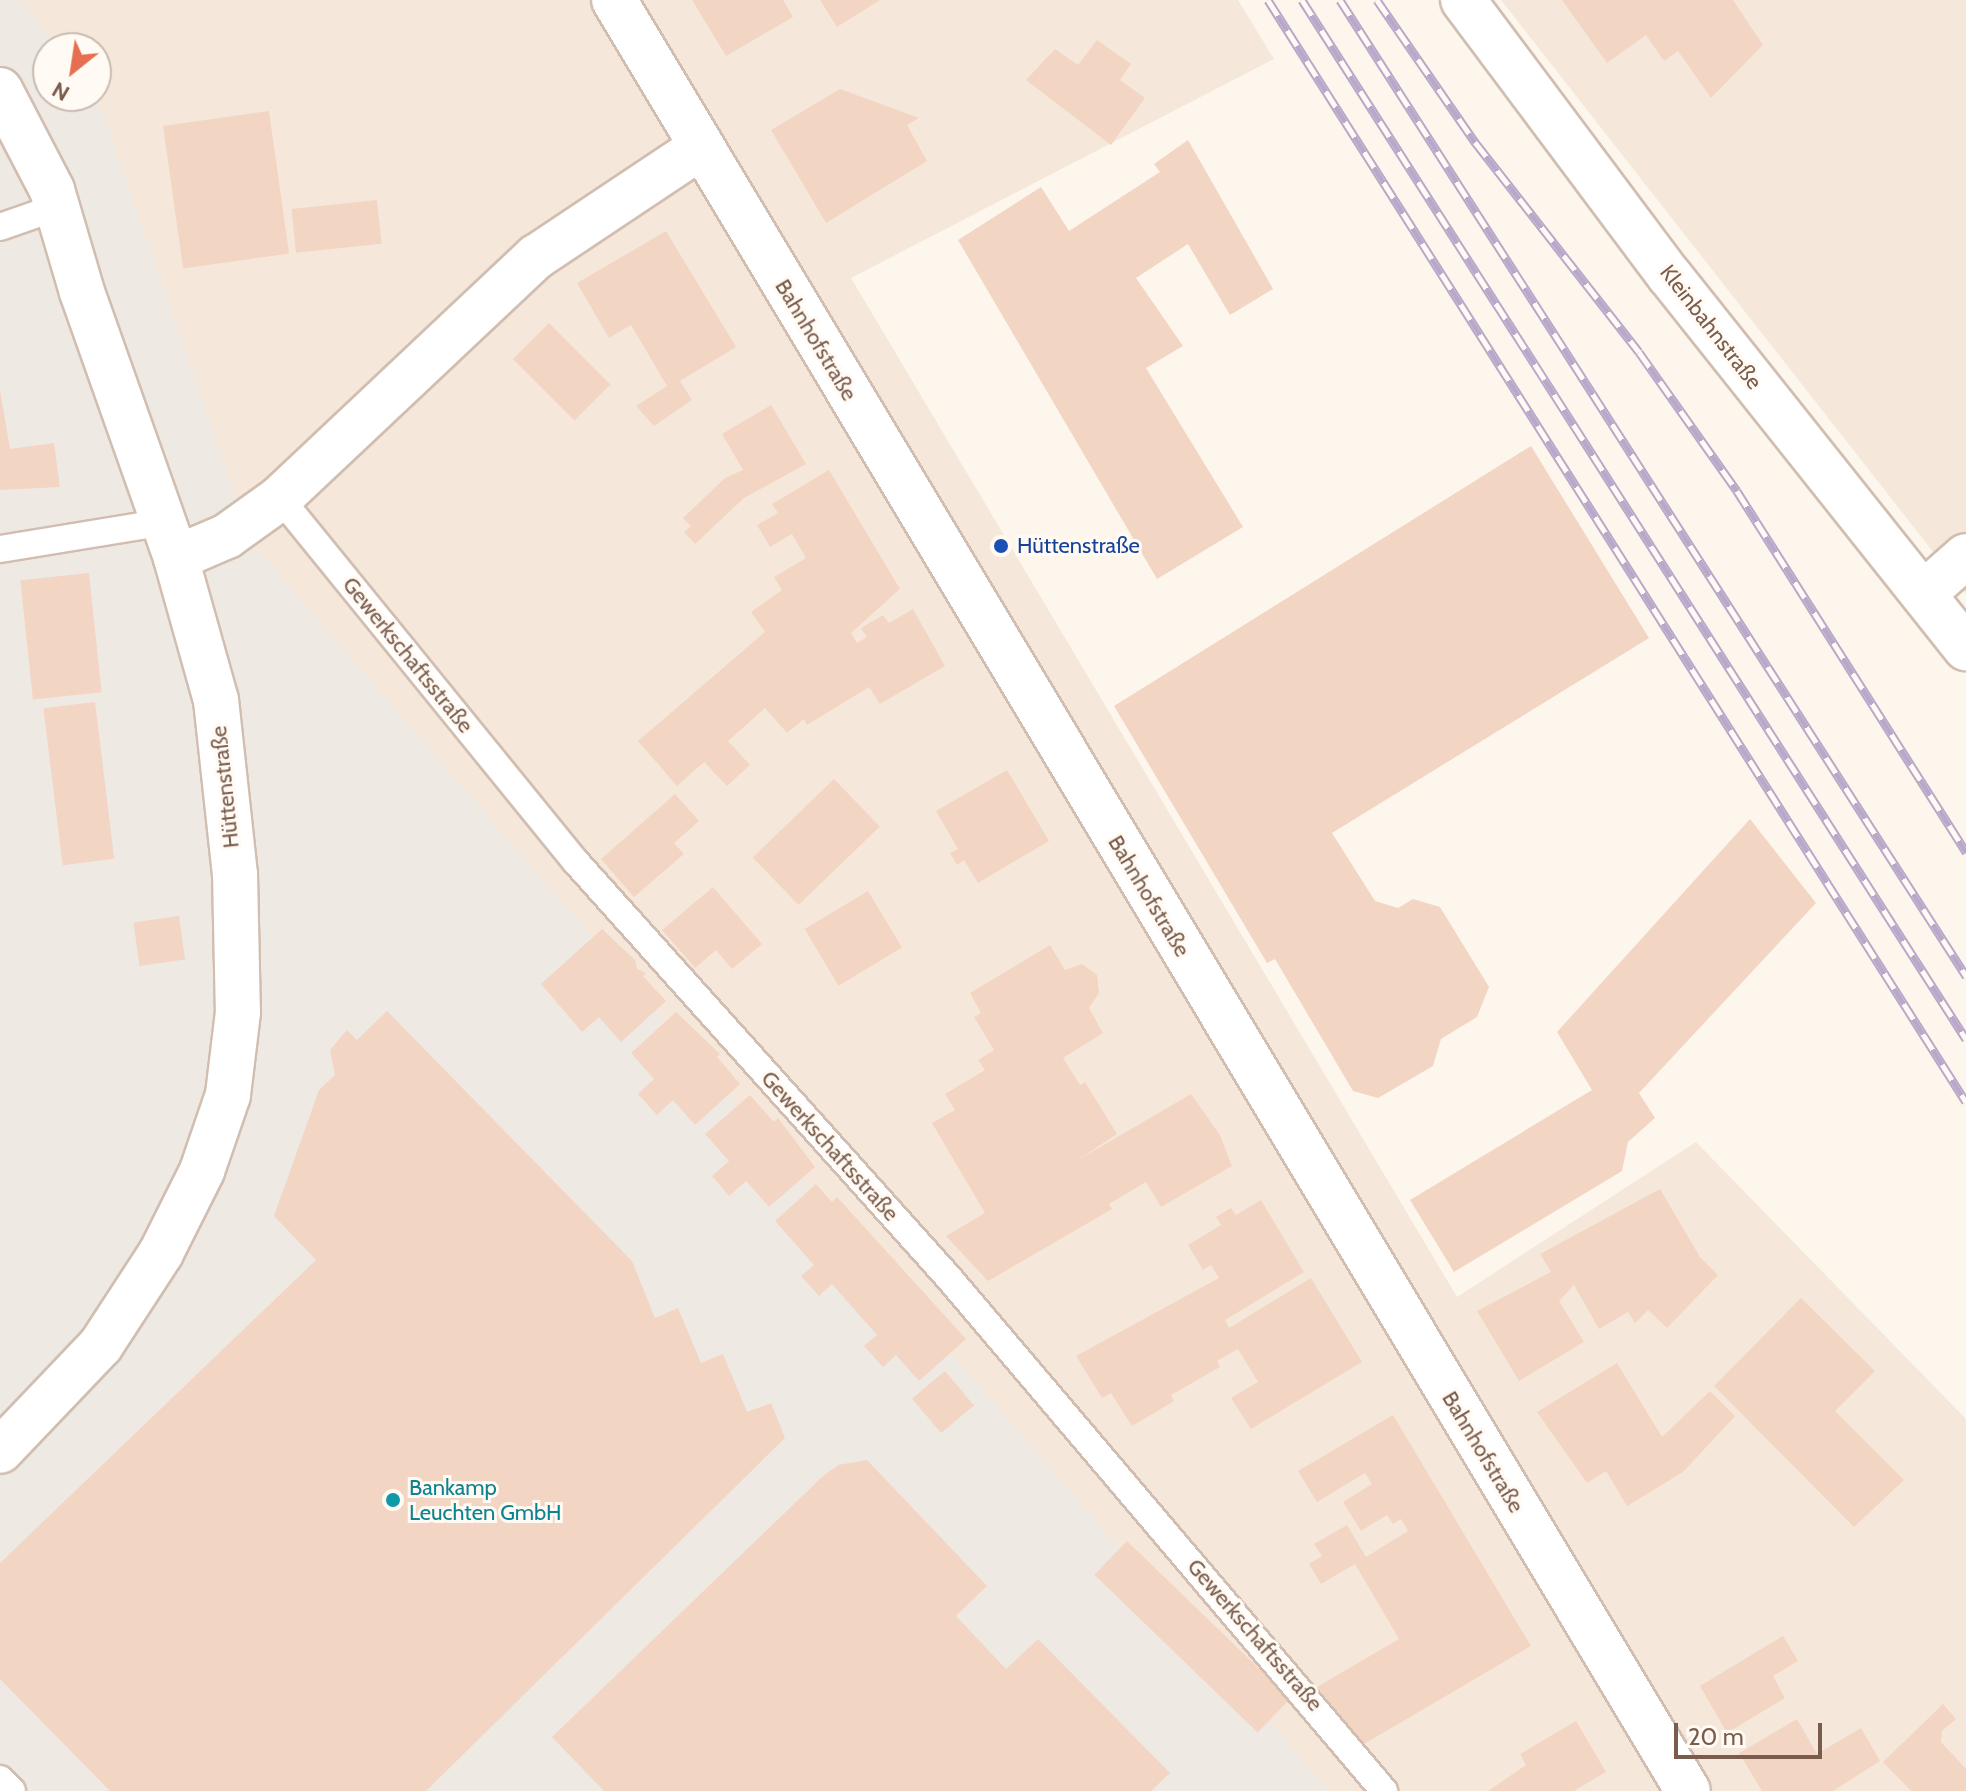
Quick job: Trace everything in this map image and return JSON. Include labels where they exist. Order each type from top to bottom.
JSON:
[{"type":"street","name":"Bahnhofstraße","points":[[614,0],[1688,1791]]},
{"type":"street","name":"Kleinbahnstraße","points":[[1463,0],[1669,275],[1966,648]]},
{"type":"street","name":"Hüttenstraße","points":[[0,90],[57,207],[170,540],[216,700],[235,874],[238,1012],[228,1095],[202,1171],[161,1253],[101,1345],[0,1451]]},
{"type":"street","points":[[170,540],[227,536],[280,498],[536,257],[701,147]]},
{"type":"street","points":[[1923,594],[1966,556]]},
{"type":"lane","points":[[0,227],[57,207]]},
{"type":"lane","name":"Gewerkschaftsstraße","points":[[280,498],[576,862],[949,1278],[1384,1791]]},
{"type":"lane","points":[[0,549],[170,540]]},
{"type":"lane","points":[[0,1779],[12,1791]]},
{"type":"shaded area","points":[[0,0],[20,0],[45,32],[32,32],[32,112],[102,112],[252,543],[1329,1791],[0,1791]]},
{"type":"shaded area","points":[[20,0],[1238,0],[1274,59],[851,278],[1457,1297],[1696,1142],[1966,1419],[1966,1791],[1306,1791],[252,543],[100,112],[112,112],[112,32],[45,32]]},
{"type":"shaded area","points":[[1501,0],[1966,0],[1966,594]]},
{"type":"building","points":[[692,0],[783,0],[793,17],[726,56]]},
{"type":"building","points":[[820,0],[880,0],[837,27]]},
{"type":"building","points":[[1562,0],[1733,0],[1763,45],[1711,98],[1678,51],[1664,61],[1646,35],[1607,63]]},
{"type":"building","points":[[1097,40],[1131,64],[1120,80],[1145,98],[1111,145],[1026,80],[1055,49],[1078,65]]},
{"type":"building","points":[[840,89],[919,118],[907,125],[927,161],[826,223],[771,130]]},
{"type":"building","points":[[269,111],[289,254],[183,268],[163,126]]},
{"type":"building","points":[[1188,140],[1273,289],[1230,315],[1188,244],[1136,278],[1183,346],[1146,368],[1243,527],[1157,579],[958,240],[1041,187],[1069,231],[1160,172],[1154,164]]},
{"type":"building","points":[[377,200],[382,244],[296,253],[291,209]]},
{"type":"building","points":[[666,231],[736,347],[680,381],[692,400],[654,426],[636,406],[667,386],[631,325],[609,338],[577,283]]},
{"type":"building","points":[[549,323],[611,385],[574,421],[513,359]]},
{"type":"building","points":[[0,390],[10,449],[54,443],[60,487],[0,490]]},
{"type":"building","points":[[771,405],[806,464],[744,498],[695,544],[684,532],[691,526],[683,518],[725,478],[743,470],[722,434]]},
{"type":"building","points":[[1531,446],[1649,638],[1332,833],[1375,901],[1398,908],[1413,899],[1440,907],[1489,987],[1477,1017],[1441,1039],[1433,1066],[1378,1098],[1353,1091],[1275,959],[1267,963],[1114,706]]},
{"type":"building","points":[[829,470],[900,589],[851,633],[857,643],[867,637],[861,628],[883,615],[889,623],[913,609],[945,666],[880,704],[869,687],[807,725],[804,719],[787,733],[765,708],[728,741],[750,765],[727,786],[704,762],[677,786],[638,741],[765,632],[751,612],[782,590],[774,577],[806,558],[792,534],[770,547],[757,525],[778,513],[772,504]]},
{"type":"building","points":[[89,573],[102,692],[33,700],[20,580]]},
{"type":"building","points":[[95,702],[114,859],[63,865],[43,708]]},
{"type":"building","points":[[1007,770],[1049,841],[978,883],[964,860],[957,865],[950,853],[958,849],[936,811]]},
{"type":"building","points":[[834,779],[880,826],[799,905],[753,857]]},
{"type":"building","points":[[675,794],[699,821],[674,843],[684,854],[634,897],[601,859]]},
{"type":"building","points":[[1750,819],[1816,903],[1639,1093],[1655,1118],[1628,1142],[1622,1171],[1454,1272],[1410,1200],[1592,1090],[1557,1032]]},
{"type":"building","points":[[713,887],[762,944],[732,969],[716,950],[695,968],[662,930]]},
{"type":"building","points":[[868,891],[902,948],[839,986],[805,929]]},
{"type":"building","points":[[179,916],[185,960],[140,966],[133,922]]},
{"type":"building","points":[[602,929],[635,960],[637,969],[646,973],[643,976],[666,1001],[621,1042],[599,1017],[582,1032],[541,984]]},
{"type":"building","points":[[1050,945],[1065,970],[1082,964],[1097,975],[1099,993],[1089,1008],[1103,1033],[1063,1058],[1080,1085],[1085,1082],[1117,1134],[1078,1160],[1191,1094],[1220,1135],[1232,1166],[1161,1207],[1146,1182],[1109,1204],[1112,1209],[988,1281],[946,1236],[985,1213],[932,1123],[955,1110],[945,1094],[985,1070],[978,1060],[994,1050],[974,1017],[981,1013],[970,993]]},
{"type":"building","name":"Bankamp Leuchten GmbH","points":[[387,1011],[632,1261],[655,1318],[678,1308],[701,1363],[723,1354],[747,1412],[771,1403],[785,1438],[426,1791],[110,1791],[0,1679],[0,1563],[316,1260],[274,1216],[319,1090],[335,1075],[330,1050],[347,1030],[357,1040]]},
{"type":"building","points":[[676,1012],[720,1054],[717,1057],[740,1084],[695,1125],[673,1100],[657,1115],[638,1094],[654,1079],[631,1053]]},
{"type":"building","points":[[750,1095],[774,1122],[778,1118],[815,1167],[769,1207],[746,1181],[729,1196],[712,1176],[729,1161],[705,1134]]},
{"type":"building","points":[[816,1184],[832,1202],[837,1197],[966,1339],[919,1381],[896,1355],[883,1367],[864,1346],[877,1335],[832,1284],[819,1296],[801,1276],[814,1265],[775,1221]]},
{"type":"building","points":[[1660,1189],[1700,1257],[1718,1275],[1667,1328],[1648,1310],[1635,1323],[1628,1312],[1599,1329],[1574,1285],[1559,1301],[1584,1342],[1519,1381],[1477,1311],[1551,1272],[1540,1254]]},
{"type":"building","points":[[1261,1200],[1304,1272],[1225,1320],[1229,1328],[1311,1278],[1362,1362],[1251,1429],[1231,1398],[1258,1382],[1238,1349],[1217,1361],[1220,1367],[1171,1395],[1174,1401],[1132,1426],[1111,1393],[1102,1398],[1076,1356],[1219,1278],[1211,1265],[1203,1270],[1188,1245],[1221,1225],[1216,1217],[1231,1208],[1236,1215]]},
{"type":"building","points":[[1801,1298],[1875,1371],[1835,1411],[1904,1480],[1854,1527],[1714,1386]]},
{"type":"building","points":[[1617,1363],[1662,1437],[1710,1391],[1735,1416],[1683,1472],[1627,1506],[1606,1471],[1587,1483],[1537,1412]]},
{"type":"building","points":[[945,1371],[974,1405],[941,1433],[912,1399]]},
{"type":"building","points":[[1393,1415],[1531,1646],[1364,1744],[1317,1687],[1399,1639],[1355,1564],[1321,1584],[1309,1564],[1322,1556],[1314,1544],[1347,1525],[1366,1557],[1408,1531],[1401,1519],[1393,1524],[1387,1515],[1361,1531],[1343,1502],[1372,1484],[1365,1473],[1317,1502],[1298,1471]]},
{"type":"building","points":[[867,1460],[987,1586],[956,1616],[1006,1669],[1038,1639],[1170,1773],[1151,1791],[604,1791],[552,1737],[822,1477],[838,1465]]},
{"type":"building","points":[[1127,1541],[1290,1699],[1258,1732],[1094,1575]]},
{"type":"building","points":[[1783,1636],[1798,1661],[1773,1676],[1785,1698],[1727,1733],[1700,1686]]},
{"type":"building","points":[[1943,1704],[1956,1719],[1942,1731],[1941,1742],[1966,1769],[1966,1791],[1911,1791],[1883,1762]]},
{"type":"building","points":[[1797,1719],[1817,1754],[1861,1728],[1880,1761],[1833,1791],[1762,1791],[1739,1753]]},
{"type":"building","points":[[1576,1721],[1606,1772],[1574,1791],[1488,1791],[1526,1765],[1520,1754]]},
{"type":"railway","points":[[1268,0],[1966,1102]]},
{"type":"railway","points":[[1302,0],[1966,1039]]},
{"type":"railway","points":[[1340,0],[1966,976]]},
{"type":"railway","points":[[1377,0],[1475,142],[1639,352],[1737,491],[1966,852]]},
{"type":"place","name":"Hüttenstraße","points":[[1001,546]]},
{"type":"place","name":"Bankamp Leuchten GmbH","points":[[393,1500]]}]
